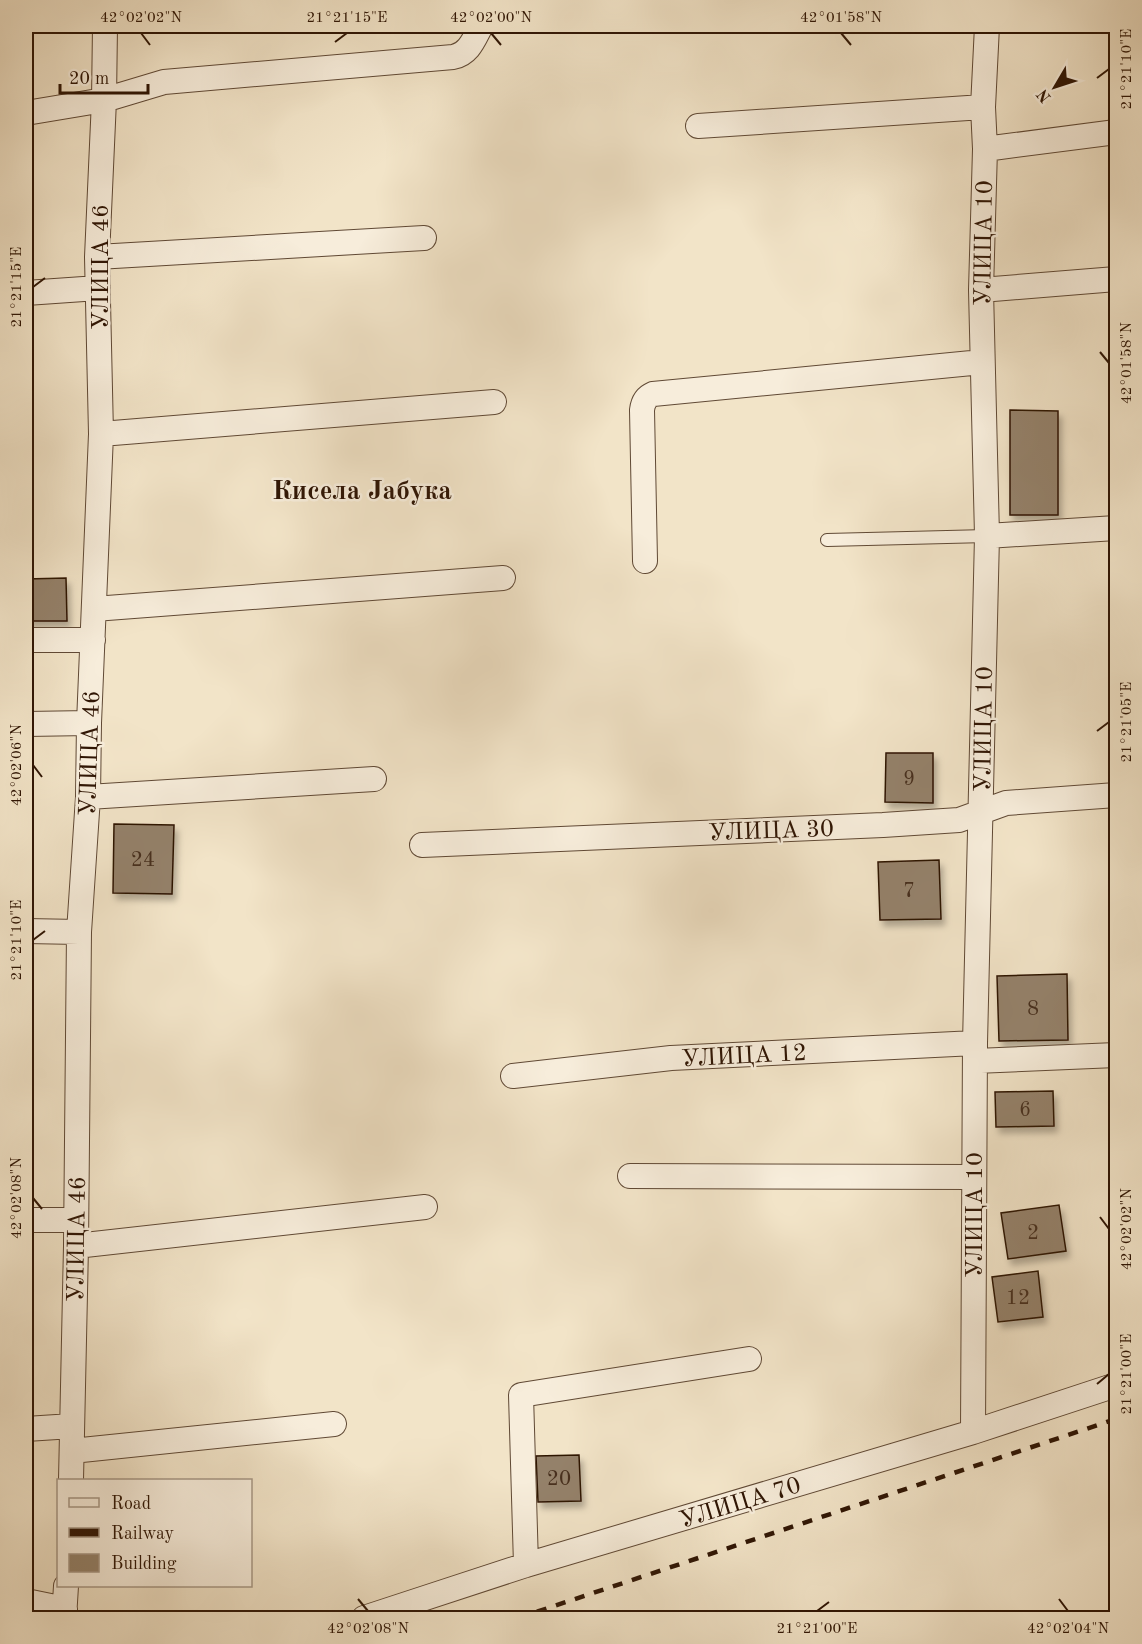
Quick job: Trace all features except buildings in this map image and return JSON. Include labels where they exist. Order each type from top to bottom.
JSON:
[{"type":"street","name":"УЛИЦА 46","points":[[71,1479],[79,932],[88,797],[101,434],[97,257],[105,26]]},
{"type":"street","points":[[26,113],[104,100],[164,82],[458,56],[470,46],[481,26]]},
{"type":"street","name":"УЛИЦА 10","points":[[973,1432],[975,1052],[987,536],[981,290],[985,148],[983,107],[987,26]]},
{"type":"street","points":[[698,126],[983,107]]},
{"type":"street","points":[[985,148],[1116,132]]},
{"type":"street","points":[[97,257],[424,238]]},
{"type":"street","points":[[981,290],[1116,279]]},
{"type":"street","points":[[26,293],[99,288]]},
{"type":"street","points":[[645,561],[642,410],[649,396],[982,362]]},
{"type":"street","points":[[101,434],[494,402]]},
{"type":"street","points":[[987,536],[1116,528]]},
{"type":"street","points":[[94,609],[503,578]]},
{"type":"street","points":[[26,640],[93,640]]},
{"type":"street","points":[[26,724],[89,723]]},
{"type":"street","points":[[88,797],[374,780]]},
{"type":"street","name":"УЛИЦА 30","points":[[422,845],[959,820],[1006,802],[1116,795]]},
{"type":"street","points":[[26,931],[79,932]]},
{"type":"street","name":"УЛИЦА 12","points":[[513,1076],[671,1058],[975,1052],[1116,1055]]},
{"type":"street","points":[[630,1176],[974,1177]]},
{"type":"street","points":[[76,1246],[425,1208]]},
{"type":"street","points":[[26,1220],[76,1220]]},
{"type":"street","points":[[526,1565],[521,1395],[749,1359]]},
{"type":"street","name":"УЛИЦА 70","points":[[364,1618],[526,1565],[973,1432],[1116,1384]]},
{"type":"street","points":[[72,1450],[334,1424]]},
{"type":"street","points":[[26,1429],[72,1426]]},
{"type":"street","points":[[26,1601],[65,1604]]},
{"type":"lane","points":[[827,540],[987,536]]},
{"type":"railway","points":[[518,1618],[1116,1419]]},
{"type":"district","name":"Кисела Јабука","points":[[362,490]]}]
